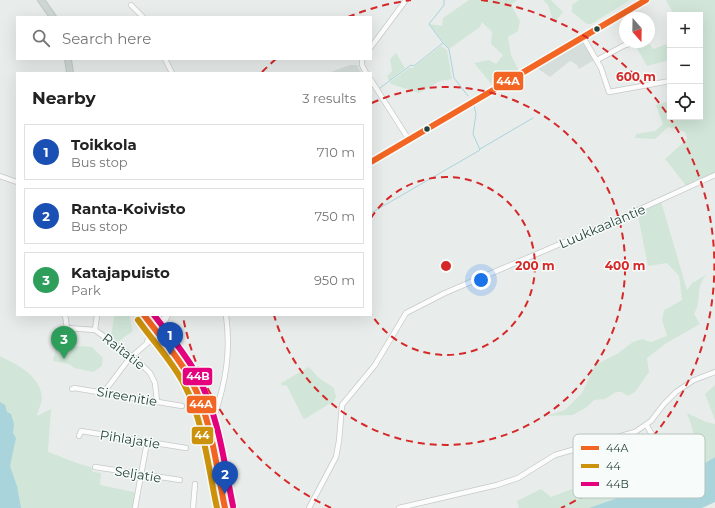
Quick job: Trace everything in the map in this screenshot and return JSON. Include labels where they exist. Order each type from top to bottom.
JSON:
[{"type":"main road","points":[[41,0],[52,16]]},
{"type":"main road","points":[[68,60],[70,72]]},
{"type":"main road","points":[[145,316],[159,333],[192,381],[207,420],[226,508]]},
{"type":"street","points":[[372,46],[406,0]]},
{"type":"street","points":[[372,161],[646,0]]},
{"type":"street","points":[[131,5],[142,16]]},
{"type":"street","points":[[583,37],[603,71],[607,89],[611,93],[667,82]]},
{"type":"street","points":[[597,60],[619,47]]},
{"type":"street","points":[[166,60],[172,72]]},
{"type":"street","points":[[362,60],[362,65],[366,72]]},
{"type":"street","points":[[372,82],[409,140]]},
{"type":"street","name":"Luukkaalantie","points":[[309,508],[336,457],[342,405],[375,365],[406,313],[445,293],[614,221],[715,175]]},
{"type":"street","points":[[0,176],[16,182]]},
{"type":"street","name":"Raitatie","points":[[65,316],[67,328],[95,330],[132,356],[150,373],[155,383],[157,401]]},
{"type":"street","points":[[95,330],[98,316]]},
{"type":"street","points":[[147,342],[154,328],[166,316]]},
{"type":"street","points":[[104,392],[132,356],[159,333],[167,316]]},
{"type":"street","points":[[207,420],[214,417],[224,386],[228,359],[226,316]]},
{"type":"street","points":[[629,434],[647,426],[676,392],[694,380],[715,372]]},
{"type":"street","name":"Sireenitie","points":[[72,389],[104,392],[182,406]]},
{"type":"street","points":[[647,426],[652,434]]},
{"type":"street","name":"Pihlajatie","points":[[79,436],[81,430],[186,448]]},
{"type":"street","points":[[135,508],[147,442]]},
{"type":"street","points":[[399,508],[511,481],[526,474],[554,455],[573,450]]},
{"type":"street","name":"Seljatie","points":[[95,467],[180,480]]},
{"type":"street","points":[[193,508],[195,484]]},
{"type":"shaded area","points":[[581,42],[584,42],[594,60],[579,69],[577,65],[570,61],[550,77],[537,68]]},
{"type":"shaded area","points":[[350,65],[357,65],[360,72],[331,72]]},
{"type":"green space","points":[[469,0],[517,0],[511,5],[520,21],[518,31],[508,37],[511,55],[519,71],[493,86],[474,63],[489,60],[496,64],[503,55],[491,44],[492,32],[482,22],[480,27],[449,49],[429,24],[442,26],[443,18]]},
{"type":"green space","points":[[543,0],[551,0],[563,12],[554,23],[548,5]]},
{"type":"green space","points":[[579,0],[630,0],[591,24],[587,24],[572,12],[572,5]]},
{"type":"green space","points":[[666,0],[715,0],[715,175],[688,188],[665,159],[687,139],[685,132],[668,127],[655,139],[635,138],[636,134],[655,131],[663,124],[656,105],[667,102],[667,120],[703,120],[703,12],[672,12]]},
{"type":"green space","points":[[667,44],[667,61],[647,66],[637,48],[653,49]]},
{"type":"green space","points":[[441,46],[447,50],[452,79],[440,81],[419,93],[391,84],[390,82],[409,68],[413,68]]},
{"type":"green space","points":[[396,53],[405,68],[389,81],[387,76],[392,71],[390,59]]},
{"type":"green space","points":[[661,201],[687,290],[692,283],[706,275],[700,285],[697,309],[694,314],[700,324],[665,344],[647,358],[649,372],[635,392],[628,396],[622,392],[616,392],[605,399],[594,400],[587,407],[573,415],[545,416],[565,410],[582,393],[595,365],[617,354],[633,342],[642,339],[651,342],[667,336],[662,320],[664,310],[682,300],[679,276],[667,263],[648,266],[637,211]]},
{"type":"green space","points":[[129,316],[133,331],[118,342],[111,336],[114,317]]},
{"type":"green space","points":[[82,346],[92,347],[103,358],[102,366],[93,372],[74,368],[69,364],[53,361],[56,348]]},
{"type":"green space","points":[[0,356],[21,367],[33,377],[37,383],[42,398],[37,416],[51,409],[48,452],[91,467],[93,472],[101,473],[100,485],[138,493],[135,508],[0,508]]},
{"type":"green space","points":[[309,367],[319,378],[334,388],[336,397],[334,401],[305,419],[303,418],[287,386],[281,385],[281,383]]},
{"type":"green space","points":[[715,385],[715,420],[705,394]]},
{"type":"green space","points":[[687,413],[706,422],[715,424],[715,457],[705,463],[705,434],[694,434]]},
{"type":"green space","points":[[541,489],[551,497],[573,489],[573,498],[617,498],[589,508],[519,508],[517,501]]},
{"type":"water","points":[[0,402],[5,405],[7,412],[11,414],[14,424],[13,433],[16,438],[10,466],[17,486],[21,508],[0,508]]},
{"type":"water","points":[[715,457],[715,502],[702,508],[589,508],[617,498],[705,498],[705,463]]},
{"type":"waterway","points":[[380,88],[411,65],[414,66],[443,43],[429,24],[444,5],[444,0]]},
{"type":"waterway","points":[[443,43],[449,49],[454,78],[468,96]]},
{"type":"waterway","points":[[372,212],[480,150],[473,134],[476,114],[474,106]]},
{"type":"waterway","points":[[480,149],[533,118]]},
{"type":"transit line","name":"44A","points":[[372,161],[646,0]]},
{"type":"transit line","name":"44A","points":[[145,316],[181,364],[199,397],[213,444],[225,508]]},
{"type":"transit line","name":"44B","points":[[155,316],[188,360],[205,392],[220,440],[233,506]]},
{"type":"transit line","name":"44","points":[[138,320],[174,367],[191,399],[205,445],[217,508]]},
{"type":"place","name":"Toikkola","points":[[170,355]]},
{"type":"place","name":"Katajapuisto","points":[[64,359]]},
{"type":"place","name":"Ranta-Koivisto","points":[[225,494]]}]
